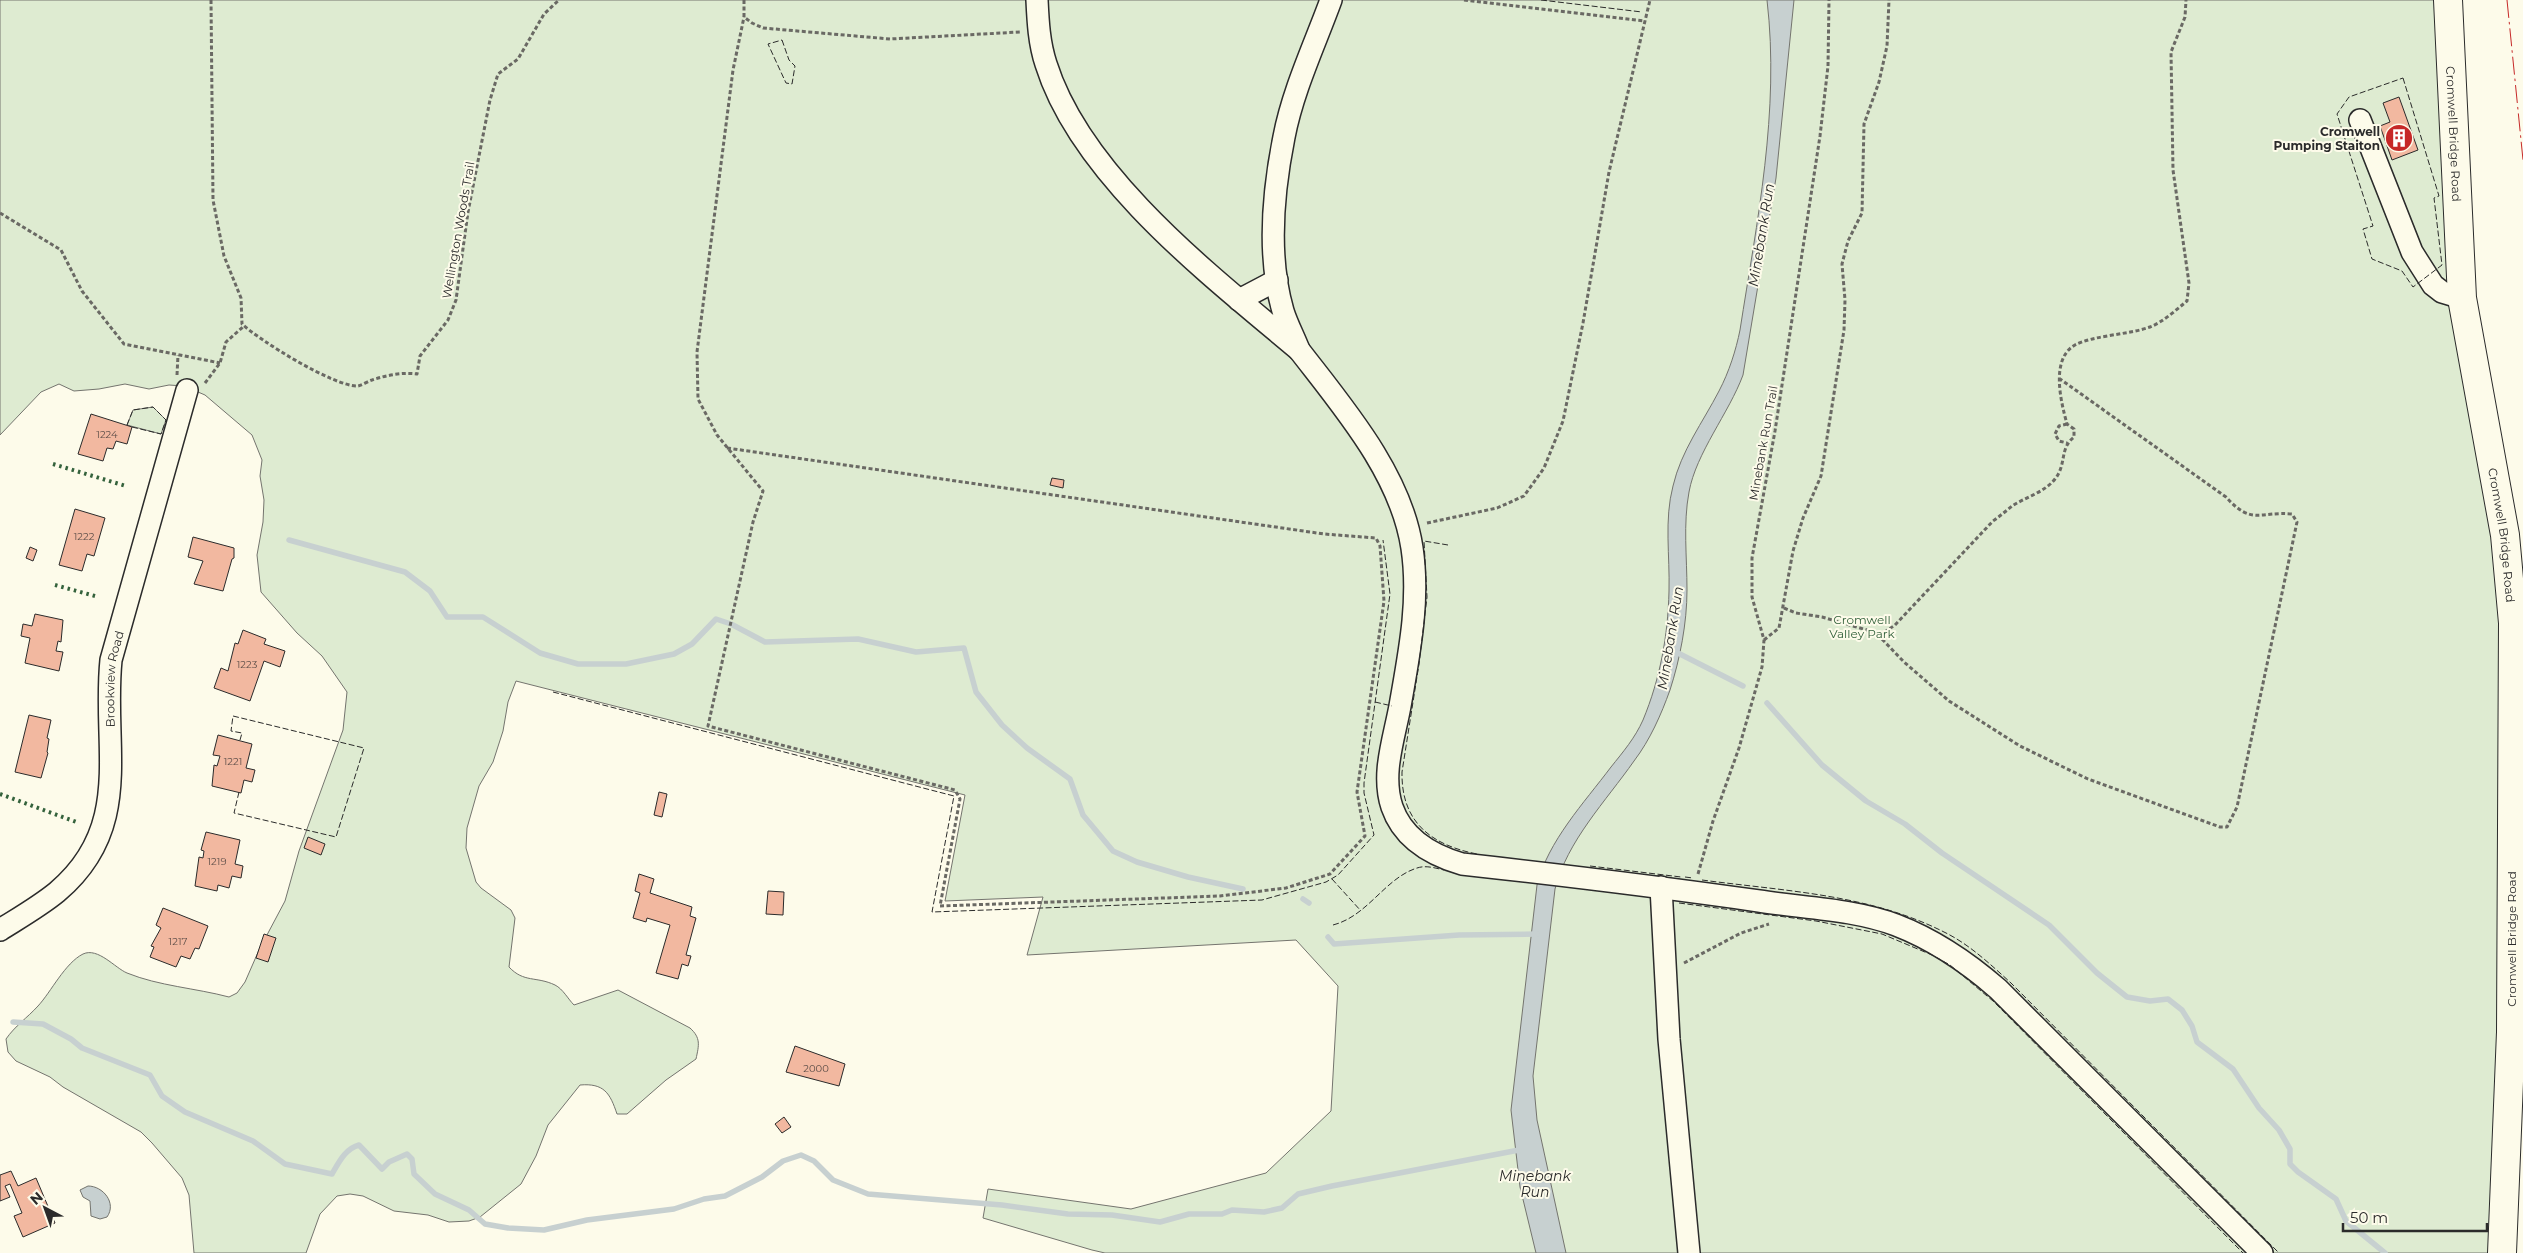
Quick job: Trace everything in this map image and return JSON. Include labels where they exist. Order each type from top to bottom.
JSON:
[{"type":"main road","name":"Cromwell Bridge Road","points":[[2448,0],[2462,298],[2505,535],[2513,623],[2511,1032],[2502,1253]]},
{"type":"street","points":[[1037,0],[1039,31],[1046,64],[1064,106],[1091,150],[1126,194],[1239,300],[1299,350],[1363,432],[1387,477],[1412,546],[1416,584],[1414,625],[1389,758],[1388,785],[1392,807],[1400,824],[1413,840],[1429,852],[1462,864],[1661,888],[1849,914],[1894,924],[1936,942],[1970,965],[1998,989],[2262,1253]]},
{"type":"street","points":[[1299,350],[1283,311],[1277,280],[1274,232],[1277,188],[1284,136],[1331,0]]},
{"type":"street","points":[[2360,120],[2412,252],[2433,285],[2442,292],[2462,298]]},
{"type":"street","points":[[1239,300],[1277,280]]},
{"type":"street","name":"Brookview Road","points":[[0,930],[57,892],[80,869],[98,843],[106,817],[111,785],[108,688],[111,660],[186,390]]},
{"type":"street","points":[[1661,888],[1669,1039],[1689,1253]]},
{"type":"path","points":[[0,213],[61,250],[82,291],[124,344],[220,363],[226,342],[244,326],[239,308],[241,298],[224,256],[213,200],[211,0]]},
{"type":"path","name":"Wellington Woods Trail","points":[[244,326],[256,337],[277,347],[314,372],[329,378],[358,386],[390,375],[417,374],[420,356],[448,320],[456,300],[468,212],[490,100],[498,74],[518,58],[544,14],[559,0]]},
{"type":"path","points":[[727,448],[1324,534],[1376,538],[1380,546],[1384,601],[1357,792],[1365,836],[1330,874],[1286,888],[1220,896],[940,906],[960,799],[956,790],[708,726],[753,522],[763,491],[727,448],[717,435],[698,399],[697,352],[733,70],[744,17],[744,0]]},
{"type":"path","points":[[1464,0],[1644,21]]},
{"type":"path","points":[[1406,527],[1496,508],[1524,496],[1544,468],[1563,421],[1583,324],[1609,172],[1650,0]]},
{"type":"path","name":"Minebank Run Trail","points":[[1696,880],[1757,686],[1764,640],[1752,597],[1752,558],[1777,421],[1820,136],[1828,66],[1829,0]]},
{"type":"path","points":[[1764,640],[1779,628],[1793,551],[1803,518],[1822,476],[1844,330],[1845,300],[1842,264],[1848,241],[1862,213],[1864,124],[1879,82],[1887,46],[1889,0]]},
{"type":"path","points":[[1879,636],[1895,625],[1994,521],[2054,480],[2064,467],[2064,450],[2067,443],[2074,437],[2074,429],[2067,424],[2061,399],[2060,378],[2062,360],[2074,346],[2152,327],[2187,300],[2189,283],[2174,170],[2171,52],[2185,17],[2186,0]]},
{"type":"path","points":[[744,17],[763,28],[890,39],[1039,31]]},
{"type":"path","points":[[1784,608],[1796,613],[1822,617],[1868,630],[1879,636],[1904,662],[1949,700],[2020,746],[2088,779],[2220,827],[2227,827],[2232,822],[2242,788],[2297,522],[2292,514],[2256,516],[2237,509],[2226,497],[2060,378]]},
{"type":"path","points":[[2067,424],[2059,426],[2055,434],[2059,441],[2067,443]]},
{"type":"path","points":[[1676,967],[1741,933],[1771,923]]},
{"type":"green space","name":"Cromwell Valley Park","points":[[0,0],[2438,0],[2502,597],[2501,1034],[2490,1253],[1105,1253],[1092,1250],[983,1218],[988,1189],[1131,1209],[1266,1173],[1331,1111],[1338,986],[1296,940],[1027,955],[1043,897],[945,901],[965,795],[516,681],[508,702],[503,731],[493,762],[479,786],[467,828],[466,848],[476,882],[481,888],[511,910],[515,918],[509,967],[525,977],[555,985],[574,1005],[618,990],[690,1028],[698,1039],[696,1059],[666,1080],[627,1114],[617,1114],[612,1100],[605,1091],[595,1086],[580,1085],[548,1125],[536,1156],[521,1184],[480,1217],[469,1221],[449,1222],[428,1215],[394,1211],[363,1196],[350,1194],[337,1196],[320,1214],[306,1253],[194,1253],[189,1195],[182,1178],[152,1143],[141,1132],[63,1087],[50,1077],[16,1061],[8,1052],[6,1039],[38,1006],[70,964],[83,954],[95,953],[127,973],[152,981],[229,997],[237,993],[245,982],[259,950],[285,901],[299,851],[343,730],[347,692],[322,656],[297,633],[261,592],[257,555],[263,522],[264,500],[260,476],[262,460],[252,435],[205,395],[184,386],[169,385],[149,389],[125,384],[74,391],[59,384],[41,392],[0,435]]},
{"type":"green space","points":[[153,407],[166,420],[161,434],[127,425],[133,410]]},
{"type":"water","name":"Minebank Run","points":[[1767,0],[1794,0],[1776,178],[1743,375],[1730,404],[1698,463],[1689,492],[1686,528],[1687,602],[1677,666],[1667,699],[1650,736],[1640,753],[1588,822],[1568,854],[1555,889],[1533,1076],[1537,1120],[1566,1253],[1536,1253],[1520,1187],[1511,1110],[1537,885],[1549,853],[1558,838],[1636,733],[1643,720],[1654,689],[1665,641],[1669,578],[1668,525],[1673,486],[1681,461],[1726,376],[1740,330],[1765,166],[1769,124],[1771,83]]},
{"type":"water","points":[[88,1186],[99,1189],[107,1196],[110,1212],[107,1217],[100,1219],[91,1216],[90,1201],[83,1197],[80,1190]]},
{"type":"building","name":"Cromwell Pumping Staiton","points":[[2399,97],[2418,150],[2392,160],[2380,126],[2390,122],[2383,103]]},
{"type":"building","points":[[91,414],[132,427],[127,444],[116,441],[113,449],[107,448],[103,461],[78,454]]},
{"type":"building","points":[[1052,478],[1064,480],[1063,488],[1050,485]]},
{"type":"building","points":[[75,509],[105,518],[94,556],[87,554],[82,571],[59,565]]},
{"type":"building","points":[[193,537],[234,548],[234,558],[232,559],[223,591],[194,584],[203,561],[188,557]]},
{"type":"building","points":[[30,547],[37,550],[33,561],[26,558]]},
{"type":"building","points":[[35,614],[63,620],[61,642],[58,641],[56,651],[63,652],[59,671],[25,663],[30,638],[21,636],[23,624],[32,626]]},
{"type":"building","points":[[243,630],[266,639],[264,644],[285,651],[280,667],[264,661],[250,701],[214,688],[221,668],[228,671],[235,643],[238,644]]},
{"type":"building","points":[[29,715],[51,720],[47,738],[49,739],[48,753],[41,778],[15,772]]},
{"type":"building","points":[[218,735],[252,744],[246,768],[255,770],[252,782],[244,780],[241,793],[212,786],[214,765],[217,766],[220,756],[213,755]]},
{"type":"building","points":[[659,792],[667,794],[662,817],[654,815]]},
{"type":"building","points":[[206,832],[240,840],[235,864],[243,866],[241,878],[232,876],[229,888],[218,885],[217,891],[195,886],[199,857],[203,858],[204,851],[201,850]]},
{"type":"building","points":[[308,837],[325,844],[321,855],[304,848]]},
{"type":"building","points":[[639,874],[654,879],[650,893],[692,907],[690,916],[696,918],[686,955],[691,956],[688,966],[682,964],[678,979],[656,973],[670,925],[647,918],[646,922],[633,918],[640,893],[635,891]]},
{"type":"building","points":[[768,891],[784,892],[783,915],[766,914]]},
{"type":"building","points":[[163,908],[208,926],[199,949],[195,948],[190,959],[181,956],[176,967],[150,957],[154,947],[151,946],[161,928],[156,925]]},
{"type":"building","points":[[264,934],[276,938],[268,962],[256,958]]},
{"type":"building","points":[[795,1046],[845,1064],[839,1086],[786,1072]]},
{"type":"building","points":[[784,1117],[791,1127],[782,1133],[775,1124]]},
{"type":"building","points":[[11,1171],[18,1186],[36,1178],[55,1223],[23,1237],[14,1216],[22,1213],[10,1184],[5,1186],[10,1197],[0,1201],[0,1175]]},
{"type":"waterway","points":[[289,540],[405,572],[430,591],[447,617],[483,617],[540,653],[578,664],[626,664],[674,654],[692,644],[716,619],[731,624],[765,642],[858,639],[916,652],[964,648],[976,692],[1002,725],[1027,748],[1070,779],[1083,815],[1113,851],[1137,862],[1188,877],[1243,889]]},
{"type":"waterway","points":[[1674,651],[1743,686]]},
{"type":"waterway","points":[[1767,703],[1822,765],[1866,801],[1905,824],[1942,853],[2049,925],[2097,973],[2127,997],[2150,1001],[2168,999],[2182,1010],[2192,1026],[2197,1042],[2233,1069],[2259,1108],[2279,1130],[2290,1149],[2290,1164],[2298,1172],[2336,1199],[2346,1221],[2385,1253]]},
{"type":"waterway","points":[[1303,899],[1309,903]]},
{"type":"waterway","points":[[1328,937],[1334,944],[1459,935],[1537,934]]},
{"type":"waterway","points":[[13,1022],[43,1024],[71,1039],[82,1048],[150,1075],[162,1096],[185,1112],[253,1141],[285,1164],[332,1174],[346,1153],[359,1145],[382,1169],[389,1162],[407,1154],[412,1159],[414,1174],[435,1194],[469,1210],[485,1224],[508,1228],[544,1230],[587,1220],[674,1209],[704,1199],[725,1196],[762,1177],[783,1161],[801,1155],[814,1161],[833,1180],[868,1194],[1002,1205],[1068,1214],[1112,1215],[1160,1222],[1189,1214],[1222,1214],[1232,1210],[1264,1212],[1282,1208],[1298,1194],[1519,1150]]},
{"type":"hedge","points":[[53,464],[126,486]]},
{"type":"hedge","points":[[55,585],[95,596]]},
{"type":"hedge","points":[[0,794],[79,823]]},
{"type":"fence","points":[[1541,0],[1642,12]]},
{"type":"fence","points":[[782,40],[789,60],[795,66],[792,84],[786,83],[768,44],[782,40]]},
{"type":"fence","points":[[2403,78],[2439,196],[2434,198],[2442,265],[2413,287],[2402,271],[2372,259],[2363,229],[2373,226],[2337,114],[2349,97],[2403,78]]},
{"type":"fence","points":[[127,425],[133,410],[153,407],[166,420],[161,434],[132,427]]},
{"type":"fence","points":[[553,692],[954,796],[932,912],[1262,900],[1326,882],[1338,875],[1374,835],[1364,793],[1364,783],[1390,594],[1383,540]]},
{"type":"fence","points":[[1448,545],[1424,541],[1427,597],[1419,664],[1402,772],[1403,790],[1413,818],[1422,828],[1446,844],[1477,854]]},
{"type":"fence","points":[[1375,702],[1392,706]]},
{"type":"fence","points":[[239,792],[234,813],[336,837],[364,748],[233,716],[231,731],[242,733],[240,740]]},
{"type":"fence","points":[[1590,866],[1681,877]]},
{"type":"fence","points":[[1333,925],[1356,914],[1395,880],[1406,873],[1424,867],[1444,870]]},
{"type":"fence","points":[[1685,877],[1693,878]]},
{"type":"fence","points":[[1332,879],[1361,911]]},
{"type":"fence","points":[[1702,880],[1795,891],[1886,909],[1915,919],[1962,942],[2011,983],[2279,1253]]},
{"type":"fence","points":[[1679,903],[1816,921],[1882,934],[1932,955],[1950,965],[1993,1001],[2243,1253]]},
{"type":"power","points":[[2507,0],[2523,160]]},
{"type":"place","name":"Cromwell Pumping Staiton","points":[[2399,138]]}]
